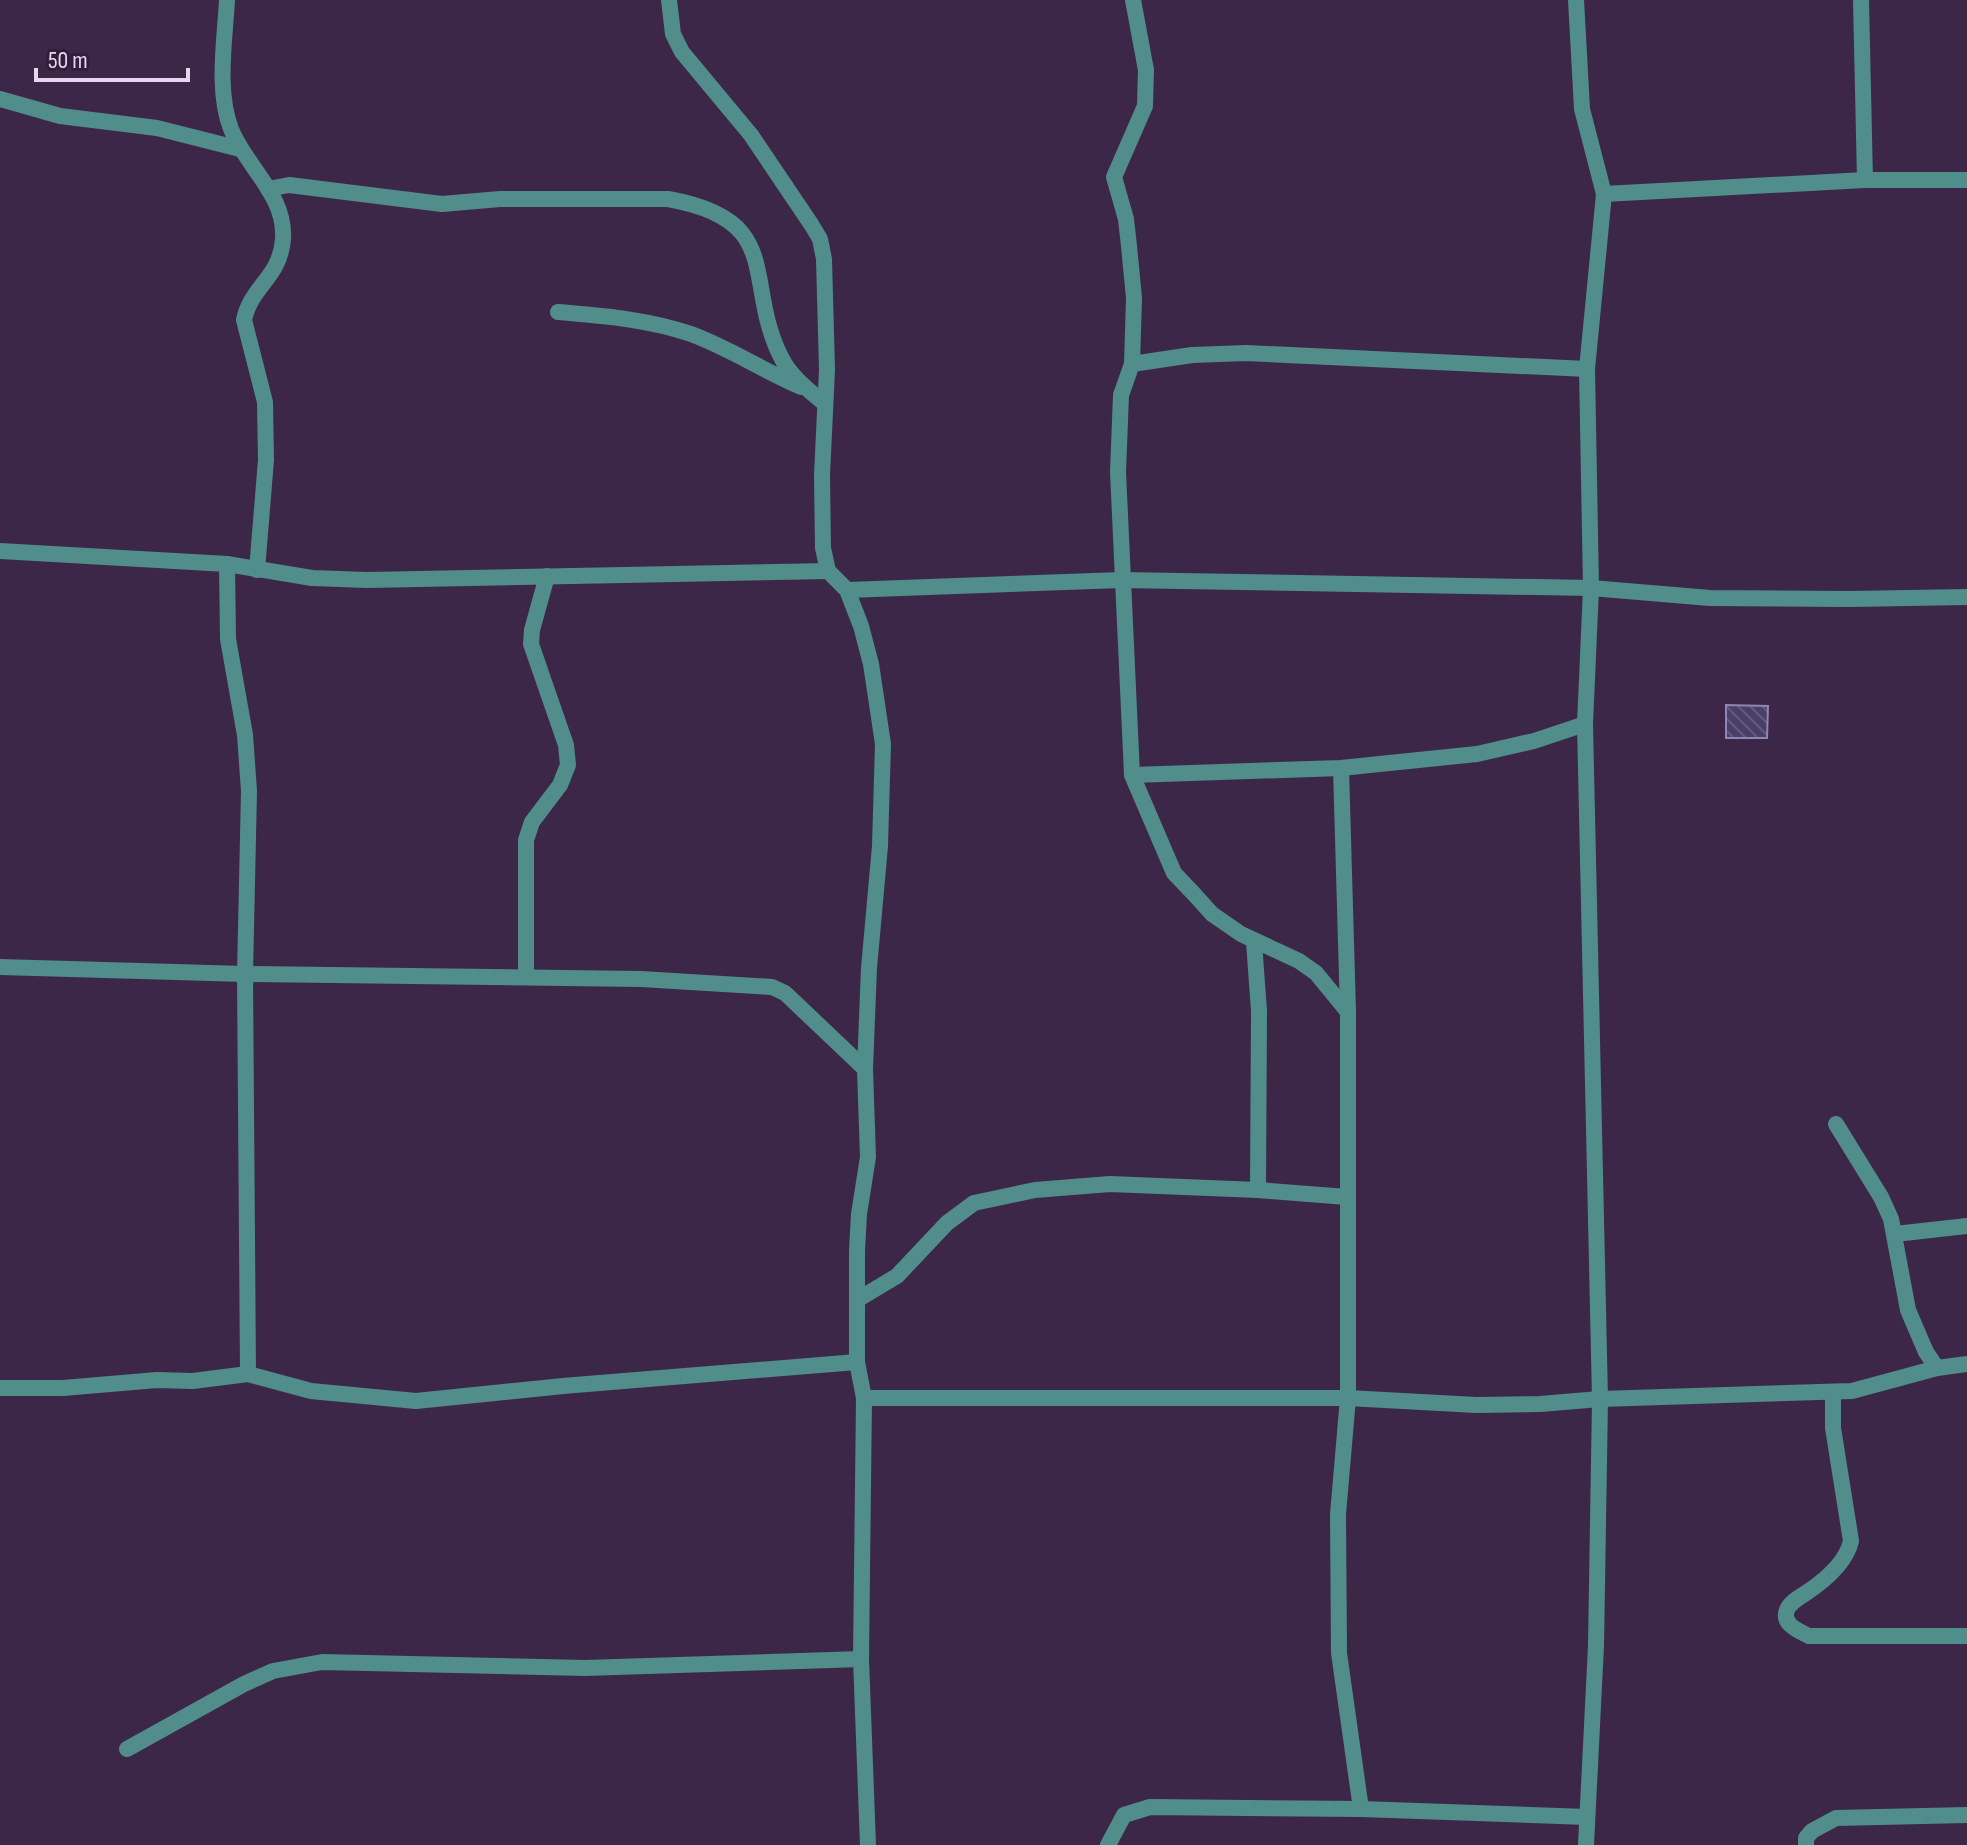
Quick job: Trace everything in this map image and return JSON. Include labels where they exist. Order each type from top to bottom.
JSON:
[{"type":"street","points":[[227,0],[224,65],[225,104],[230,126],[240,149],[268,189],[282,218],[279,261],[246,308],[244,320],[265,402],[266,460],[257,570]]},
{"type":"street","points":[[669,0],[673,34],[682,52],[751,135],[820,239],[826,296],[821,524],[828,571],[847,590],[871,664],[883,744],[880,846],[869,968],[865,1069],[868,1157],[859,1214],[857,1300],[857,1362],[864,1398],[861,1659],[868,1845]]},
{"type":"street","points":[[1133,0],[1146,70],[1145,106],[1114,177],[1126,219],[1134,298],[1132,364],[1121,395],[1119,414],[1121,580],[1132,775],[1174,873],[1212,914],[1254,942],[1299,961],[1316,973],[1348,1012]]},
{"type":"street","points":[[1576,0],[1582,109],[1604,194],[1587,369],[1591,588],[1585,724],[1600,1399],[1596,1646],[1586,1845]]},
{"type":"street","points":[[1861,0],[1865,180]]},
{"type":"street","points":[[0,99],[60,116],[157,128],[240,149]]},
{"type":"street","points":[[1604,194],[1865,180],[1967,180]]},
{"type":"street","points":[[268,189],[289,185],[442,204],[500,199],[668,199],[694,204],[736,225],[746,237],[756,260],[766,314],[783,362],[807,390],[825,404]]},
{"type":"street","points":[[558,312],[640,320],[680,331],[732,351],[807,390]]},
{"type":"street","points":[[1132,364],[1192,355],[1246,353],[1587,369]]},
{"type":"street","points":[[0,551],[227,564],[312,578],[367,580],[828,571]]},
{"type":"street","points":[[227,564],[228,639],[245,735],[249,791],[245,974],[248,1374]]},
{"type":"street","points":[[526,977],[526,840],[532,822],[560,785],[568,765],[566,745],[531,644],[547,576]]},
{"type":"street","points":[[847,590],[1121,580],[1591,588],[1710,598],[1967,597]]},
{"type":"street","points":[[1132,775],[1341,768],[1477,754],[1534,741],[1585,724]]},
{"type":"street","points":[[1341,768],[1348,1012],[1348,1398],[1338,1514],[1339,1653],[1361,1809]]},
{"type":"street","points":[[1254,942],[1259,1011],[1258,1190]]},
{"type":"street","points":[[0,967],[245,974],[641,979],[772,987],[785,993],[865,1069]]},
{"type":"street","points":[[1836,1124],[1881,1197],[1895,1234],[1908,1310],[1926,1352],[1937,1368]]},
{"type":"street","points":[[857,1300],[897,1276],[947,1223],[974,1203],[1035,1190],[1110,1184],[1347,1197]]},
{"type":"street","points":[[1895,1234],[1967,1226]]},
{"type":"street","points":[[0,1388],[193,1381],[248,1374],[311,1391],[416,1401],[857,1362]]},
{"type":"street","points":[[864,1398],[1348,1398],[1476,1405],[1540,1404],[1600,1399],[1833,1393],[1875,1386],[1937,1368],[1967,1364]]},
{"type":"street","points":[[1833,1393],[1837,1462],[1851,1541],[1849,1550],[1834,1570],[1787,1609],[1792,1629],[1809,1636],[1967,1636]]},
{"type":"street","points":[[127,1749],[259,1677],[273,1671],[322,1662],[585,1668],[861,1659]]},
{"type":"street","points":[[1108,1845],[1114,1828],[1124,1815],[1150,1807],[1361,1809],[1587,1817]]},
{"type":"street","points":[[1806,1845],[1806,1838],[1812,1831],[1836,1818],[1967,1815]]},
{"type":"building","points":[[1726,705],[1768,706],[1767,738],[1726,738]]}]
